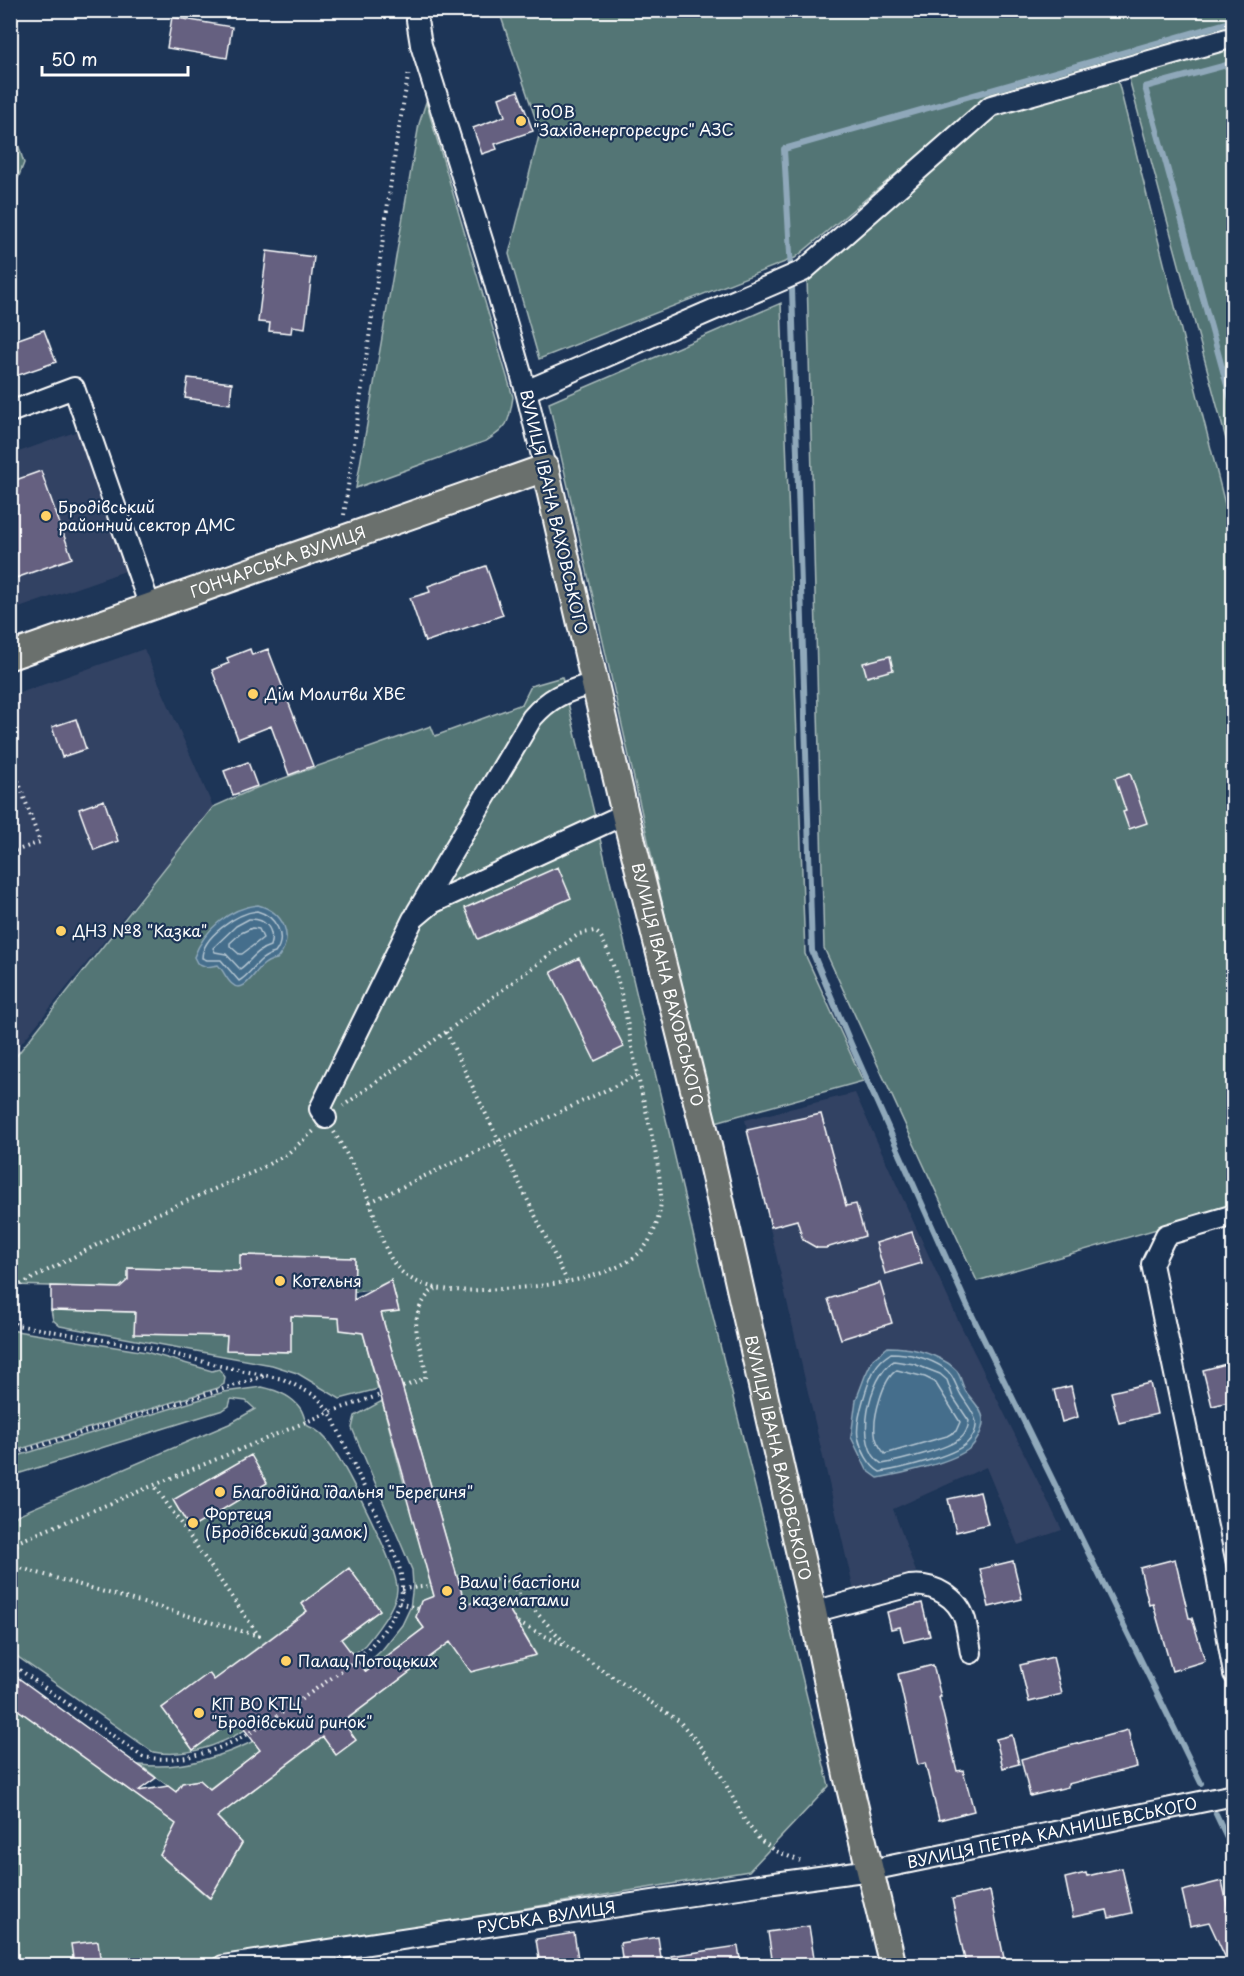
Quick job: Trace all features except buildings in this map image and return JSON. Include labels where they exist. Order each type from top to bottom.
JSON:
[{"type":"main road","name":"ГОНЧАРСЬКА ВУЛИЦЯ","points":[[10,656],[545,468]]},
{"type":"main road","name":"ВУЛИЦЯ ІВАНА ВАХОВСЬКОГО","points":[[545,468],[594,683],[706,1137],[848,1776],[893,1965]]},
{"type":"street","name":"ВУЛИЦЯ ІВАНА ВАХОВСЬКОГО","points":[[419,10],[417,20],[424,56],[487,256],[526,391],[545,468]]},
{"type":"street","points":[[526,391],[803,271],[991,106],[1233,37]]},
{"type":"street","points":[[10,412],[75,388],[150,607]]},
{"type":"street","points":[[326,1118],[320,1109],[413,919],[532,718],[546,703],[566,692],[594,683]]},
{"type":"street","points":[[413,919],[432,903],[626,814]]},
{"type":"street","points":[[1233,1215],[1166,1235],[1152,1264],[1225,1573],[1233,1674]]},
{"type":"street","points":[[813,1612],[910,1587],[921,1585],[930,1587],[947,1596],[960,1609],[965,1619],[971,1653]]},
{"type":"street","name":"ВУЛИЦЯ ПЕТРА КАЛНИШЕВСЬКОГО","points":[[871,1870],[1233,1795]]},
{"type":"street","name":"РУСЬКА ВУЛИЦЯ","points":[[223,1965],[871,1870]]},
{"type":"path","points":[[341,539],[409,68]]},
{"type":"path","points":[[10,758],[40,842],[15,851]]},
{"type":"path","points":[[10,1290],[152,1216],[256,1172],[287,1154],[326,1118],[545,957],[579,934],[594,931],[603,941],[615,975],[638,1075],[660,1188],[659,1215],[650,1239],[632,1260],[604,1272],[542,1287],[456,1290],[438,1288],[409,1278],[396,1266],[354,1166],[326,1118]]},
{"type":"path","points":[[446,1032],[567,1281]]},
{"type":"path","points":[[370,1202],[638,1075]]},
{"type":"path","points":[[403,1387],[425,1378],[426,1372],[415,1322],[423,1301],[438,1288]]},
{"type":"path","points":[[10,1319],[16,1325],[145,1347],[282,1378],[309,1392],[330,1412],[397,1560],[402,1581],[399,1603],[363,1656],[256,1731],[223,1746],[181,1758],[160,1760],[143,1757],[10,1663]]},
{"type":"path","points":[[10,1455],[268,1375]]},
{"type":"path","points":[[10,1545],[330,1412],[380,1395]]},
{"type":"path","points":[[10,1564],[260,1636],[154,1485]]},
{"type":"path","points":[[459,1582],[505,1579],[568,1647]]},
{"type":"path","points":[[402,1589],[431,1586]]},
{"type":"path","points":[[399,1603],[419,1609]]},
{"type":"path","points":[[518,1623],[568,1647],[679,1721],[700,1744],[717,1768],[745,1821],[760,1840],[776,1851],[799,1860],[826,1876]]},
{"type":"shaded area","points":[[78,431],[128,570],[16,609],[10,594],[10,455]]},
{"type":"shaded area","name":"ДНЗ №8 \"Казка\"","points":[[144,649],[213,807],[11,1056],[11,696]]},
{"type":"shaded area","points":[[855,1093],[958,1320],[1062,1530],[1018,1545],[986,1467],[893,1509],[916,1572],[854,1591],[745,1120]]},
{"type":"green space","points":[[1233,10],[1234,27],[988,97],[795,258],[539,359],[509,254],[540,132],[499,11]]},
{"type":"green space","points":[[1233,46],[1233,465],[1128,75]]},
{"type":"green space","points":[[1117,77],[1233,536],[1233,1207],[977,1281],[824,948],[807,276],[996,111]]},
{"type":"green space","points":[[426,102],[513,397],[512,405],[504,428],[486,441],[356,488],[419,124]]},
{"type":"green space","points":[[11,122],[24,163],[10,196]]},
{"type":"green space","points":[[781,303],[805,954],[863,1081],[712,1123],[549,403]]},
{"type":"green space","points":[[562,677],[701,1268],[829,1786],[749,1871],[184,1965],[11,1965],[11,1704],[176,1824],[160,1855],[209,1898],[242,1843],[217,1817],[450,1642],[536,1654],[503,1599],[465,1604],[381,1313],[399,1311],[391,1280],[371,1290],[354,1292],[355,1258],[241,1255],[240,1271],[129,1268],[127,1288],[11,1285],[10,1064],[213,807],[256,788],[431,726],[435,736],[522,704],[531,686]]},
{"type":"green space","points":[[51,1310],[227,1314],[227,1350],[290,1352],[291,1316],[339,1318],[363,1333],[378,1389],[340,1399],[297,1373],[272,1365],[60,1326],[53,1320]]},
{"type":"green space","points":[[10,1330],[146,1352],[212,1371],[219,1369],[225,1377],[224,1384],[218,1388],[11,1452]]},
{"type":"green space","points":[[262,1387],[283,1394],[296,1403],[308,1426],[321,1434],[332,1447],[359,1495],[389,1560],[395,1577],[396,1596],[385,1618],[365,1645],[251,1727],[214,1745],[194,1751],[174,1754],[153,1752],[11,1652],[11,1550],[18,1545],[11,1537],[11,1522],[17,1515],[229,1424],[255,1409],[246,1401],[231,1399],[229,1406],[223,1410],[11,1476],[11,1458],[224,1392]],"holes":[[[349,1569],[380,1610],[193,1750],[162,1708],[209,1674],[214,1680],[307,1611],[302,1603]]]},
{"type":"green space","points":[[382,1401],[434,1596],[416,1617],[424,1628],[209,1789],[199,1780],[183,1783],[176,1792],[140,1765],[170,1766],[200,1761],[256,1740],[372,1659],[402,1625],[410,1608],[412,1570],[352,1428],[355,1416]]},
{"type":"water","points":[[258,905],[267,908],[280,919],[284,926],[286,942],[277,959],[263,965],[248,982],[236,987],[218,965],[207,967],[197,963],[194,957],[204,938],[219,922],[237,911]]},
{"type":"water","points":[[888,1347],[933,1355],[950,1365],[957,1371],[966,1392],[981,1412],[983,1423],[975,1442],[962,1453],[927,1467],[878,1478],[867,1470],[851,1437],[856,1400],[865,1376],[873,1359]]},
{"type":"waterway","points":[[1201,1783],[967,1305],[812,951],[792,288],[784,149],[1234,21]]},
{"type":"waterway","points":[[1234,63],[1145,87],[1234,411]]},
{"type":"waterway","points":[[1216,1814],[1234,1852]]},
{"type":"place","name":"ТоОВ \"Західенергоресурс\" АЗС","points":[[521,121]]},
{"type":"place","name":"Бродівський районний сектор ДМС","points":[[46,516]]},
{"type":"place","name":"Дім Молитви ХВЄ","points":[[253,694]]},
{"type":"place","name":"ДНЗ №8 \"Казка\"","points":[[61,931]]},
{"type":"place","name":"Котельня","points":[[280,1281]]},
{"type":"place","name":"Благодійна їдальня \"Берегиня\"","points":[[220,1492]]},
{"type":"place","name":"Фортеця (Бродівський замок)","points":[[193,1523]]},
{"type":"place","name":"Вали і бастіони з казематами","points":[[447,1591]]},
{"type":"place","name":"Палац Потоцьких","points":[[286,1661]]},
{"type":"place","name":"КП ВО КТЦ \"Бродівський ринок\"","points":[[199,1713]]}]
